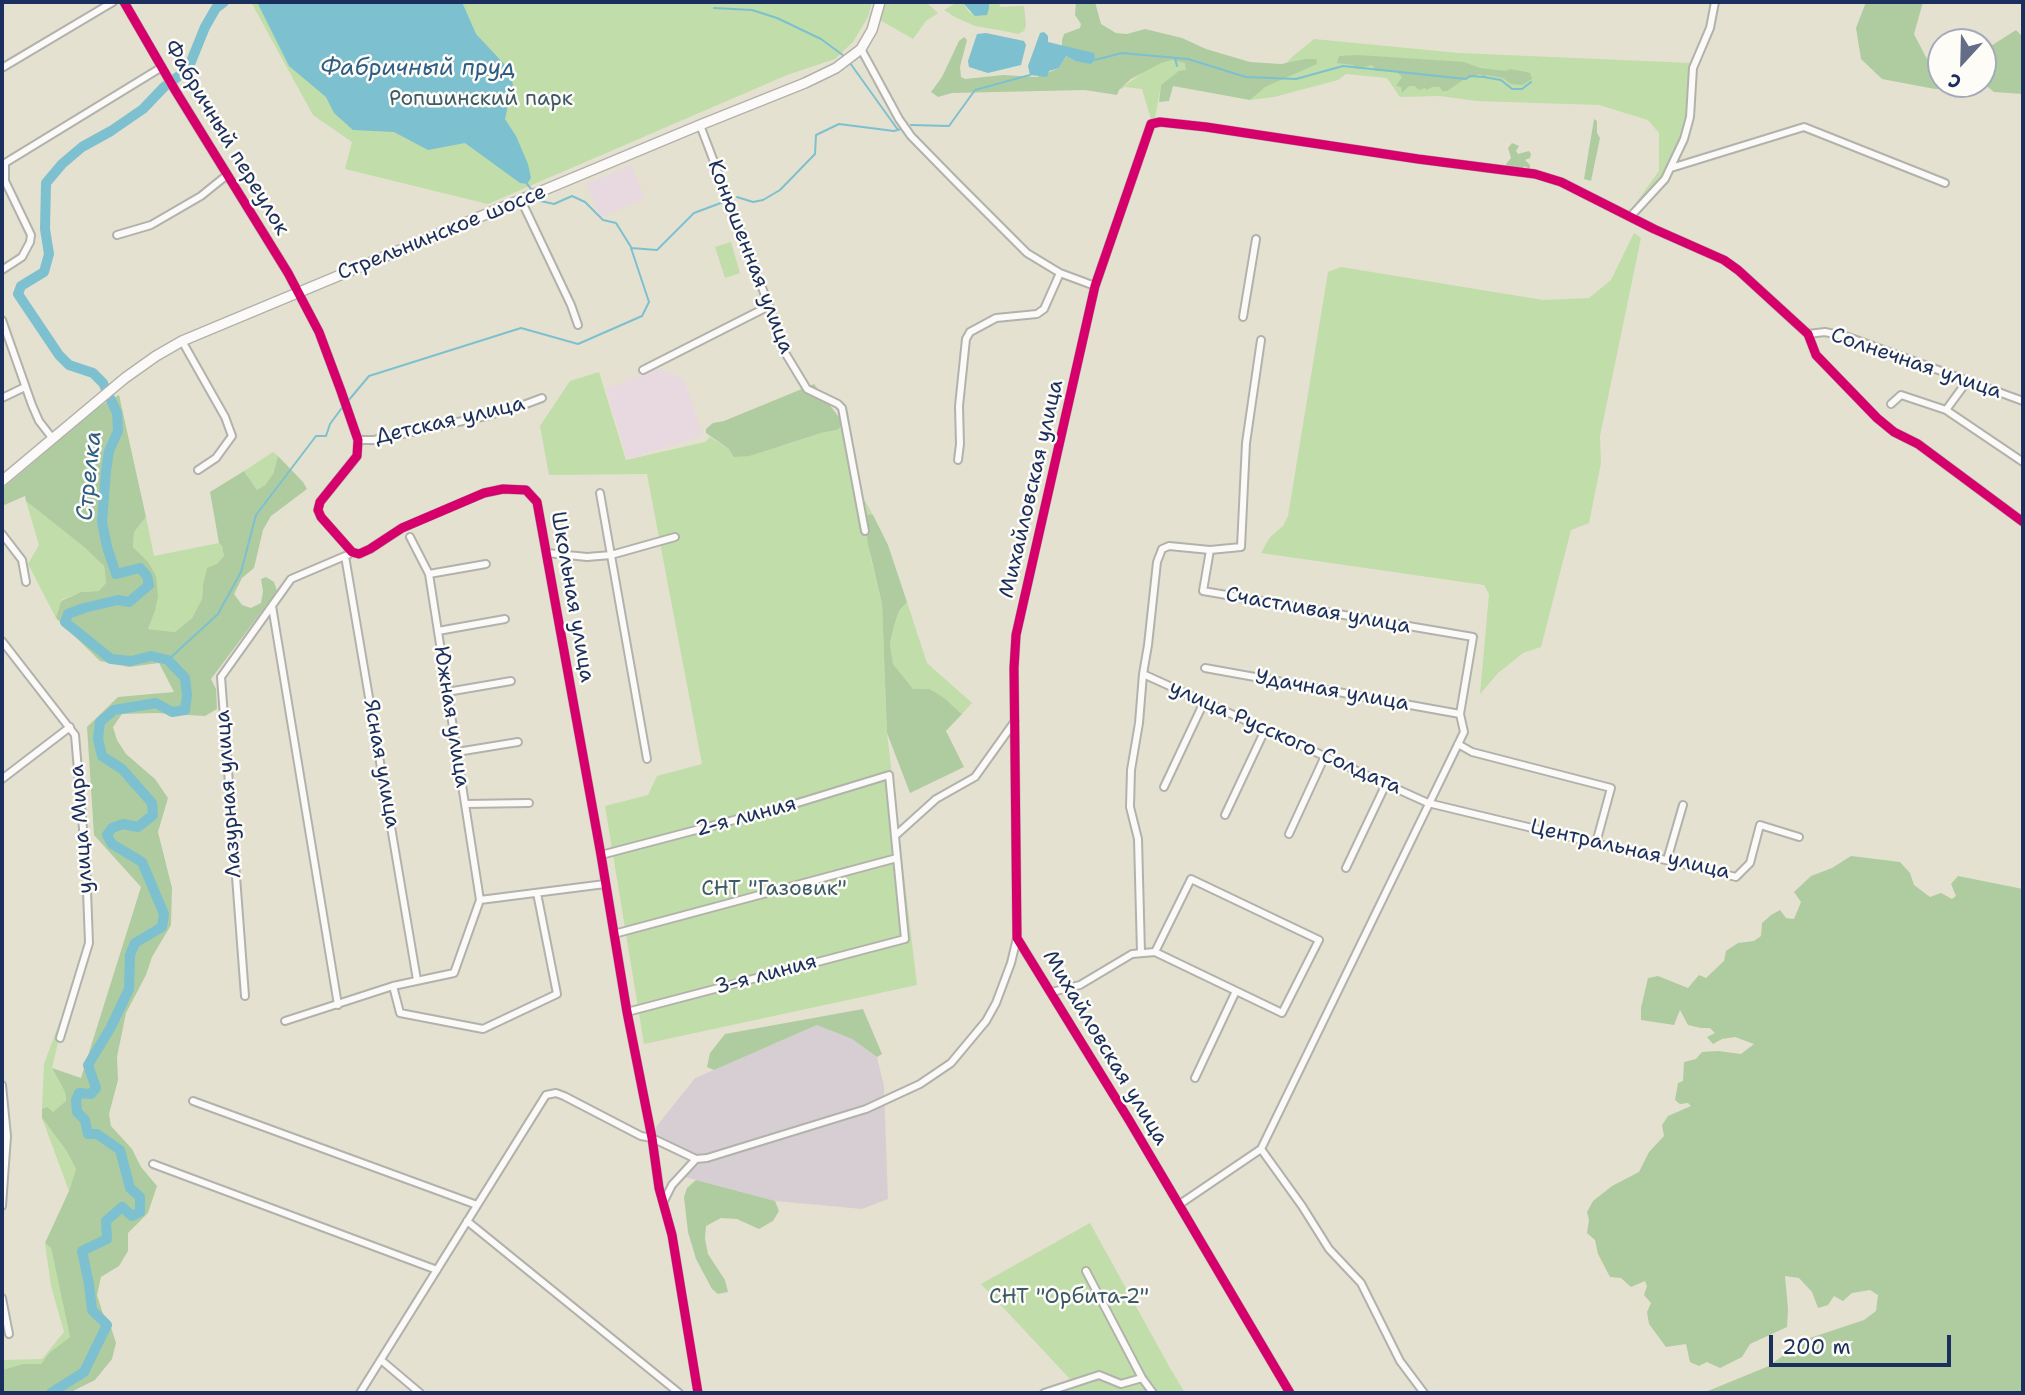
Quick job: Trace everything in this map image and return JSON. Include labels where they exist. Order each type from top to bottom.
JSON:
[{"type":"main road","name":"Стрельнинское шоссе","points":[[2,481],[125,378],[182,341],[836,68],[861,49],[872,30],[880,2]]},
{"type":"street","points":[[2,68],[113,2]]},
{"type":"street","name":"Фабричный переулок","points":[[124,2],[298,293]]},
{"type":"street","points":[[1630,217],[1665,179],[1684,139],[1690,117],[1693,68],[1710,28],[1715,2]]},
{"type":"street","points":[[861,49],[911,136],[1027,253],[1043,265],[1095,286]]},
{"type":"street","points":[[2,270],[22,257],[31,235],[5,181],[5,163],[164,70]]},
{"type":"street","name":"Михайловская улица","points":[[1290,1393],[1180,1204],[1017,938],[1016,635],[1095,286],[1118,227],[1150,128],[1155,122],[1535,174],[1561,182],[1724,260],[1758,287],[1808,334],[1816,355],[1877,418],[1894,432],[1918,444],[2023,522]]},
{"type":"street","name":"Конюшенная улица","points":[[700,125],[769,306],[781,346],[807,389],[842,408],[865,530]]},
{"type":"street","points":[[1671,168],[1804,127],[1945,183]]},
{"type":"street","points":[[117,236],[151,225],[201,196],[228,175]]},
{"type":"street","points":[[521,200],[578,325]]},
{"type":"street","points":[[1243,317],[1256,239]]},
{"type":"street","points":[[958,460],[966,338],[970,332],[996,318],[1037,314],[1044,309],[1060,273]]},
{"type":"street","points":[[298,293],[319,332],[358,440],[357,456],[320,502],[318,510],[349,554]]},
{"type":"street","points":[[643,370],[769,306]]},
{"type":"street","points":[[2,320],[39,421],[52,439]]},
{"type":"street","name":"Солнечная улица","points":[[1808,334],[1825,332],[1849,337],[2023,401]]},
{"type":"street","points":[[1141,953],[1138,839],[1130,807],[1131,770],[1139,723],[1157,562],[1162,549],[1169,546],[1210,550],[1241,547],[1246,443],[1261,340]]},
{"type":"street","points":[[182,341],[225,417],[232,436],[216,458],[198,470]]},
{"type":"street","points":[[1946,410],[1968,380]]},
{"type":"street","points":[[2,398],[25,387]]},
{"type":"street","points":[[1891,404],[1901,395],[1946,410],[2023,461]]},
{"type":"street","name":"Детская улица","points":[[358,440],[374,440],[486,416],[542,398]]},
{"type":"street","name":"Школьная улица","points":[[271,607],[291,579],[349,554],[359,554],[370,549],[402,528],[462,501],[503,489],[526,490],[537,502],[627,1012],[671,1235],[698,1393]]},
{"type":"street","points":[[600,493],[647,760]]},
{"type":"street","points":[[2,534],[22,560],[26,582]]},
{"type":"street","name":"Южная улица","points":[[410,537],[429,574],[480,900]]},
{"type":"street","points":[[547,554],[587,557],[611,555],[675,537]]},
{"type":"street","name":"Счастливая улица","points":[[1210,550],[1203,591],[1473,638],[1460,714]]},
{"type":"street","name":"Ясная улица","points":[[349,554],[417,979]]},
{"type":"street","points":[[429,574],[486,564]]},
{"type":"street","points":[[271,607],[338,1005]]},
{"type":"street","name":"Лазурная улица","points":[[245,996],[221,677],[271,607]]},
{"type":"street","points":[[438,631],[505,619]]},
{"type":"street","name":"улица Мира","points":[[2,641],[75,734],[86,864],[89,943],[61,1038]]},
{"type":"street","name":"Удачная улица","points":[[1205,668],[1460,714]]},
{"type":"street","name":"улица Русского Солдата","points":[[1143,674],[1428,803]]},
{"type":"street","points":[[447,692],[511,681]]},
{"type":"street","points":[[1164,787],[1204,702]]},
{"type":"street","points":[[1180,1204],[1261,1149],[1464,732],[1460,714]]},
{"type":"street","points":[[614,934],[897,858],[895,836],[936,799],[975,777],[1015,721]]},
{"type":"street","points":[[2,779],[70,727]]},
{"type":"street","points":[[1225,816],[1265,730]]},
{"type":"street","points":[[457,752],[518,742]]},
{"type":"street","points":[[1458,744],[1472,752],[1611,788],[1596,843]]},
{"type":"street","points":[[1289,834],[1325,756]]},
{"type":"street","name":"2-я линия","points":[[601,855],[791,805],[889,775],[895,836]]},
{"type":"street","points":[[1346,868],[1385,784]]},
{"type":"street","points":[[465,804],[529,803]]},
{"type":"street","name":"Центральная улица","points":[[1428,803],[1736,877],[1750,863],[1760,825],[1799,837]]},
{"type":"street","points":[[1667,860],[1683,805]]},
{"type":"street","name":"3-я линия","points":[[627,1012],[905,939],[897,858]]},
{"type":"street","points":[[1052,992],[1080,985],[1132,954],[1155,952],[1282,1013],[1319,940],[1191,878],[1155,952]]},
{"type":"street","points":[[285,1021],[417,979],[454,973],[480,900],[605,884]]},
{"type":"street","points":[[393,986],[400,1013],[483,1029],[557,994],[537,894]]},
{"type":"street","points":[[360,1393],[546,1095],[556,1093],[564,1096],[641,1136],[652,1138],[696,1159],[707,1158],[866,1109],[920,1084],[951,1063],[986,1021],[996,1003],[1017,938]]},
{"type":"street","points":[[1195,1078],[1236,991]]},
{"type":"street","points":[[2,1085],[7,1136],[2,1206]]},
{"type":"street","points":[[193,1101],[477,1205]]},
{"type":"street","points":[[1261,1149],[1329,1249],[1360,1283],[1400,1361],[1424,1393]]},
{"type":"street","points":[[663,1203],[672,1185],[696,1159]]},
{"type":"street","points":[[153,1164],[437,1270]]},
{"type":"street","points":[[467,1221],[679,1393]]},
{"type":"street","points":[[1086,1271],[1142,1378],[1153,1393]]},
{"type":"street","points":[[2,1298],[9,1334]]},
{"type":"street","points":[[381,1360],[420,1393]]},
{"type":"street","points":[[1044,1393],[1099,1375],[1121,1384],[1142,1378]]},
{"type":"street","points":[[1074,1384],[1079,1393]]},
{"type":"shaded area","points":[[631,165],[645,198],[601,217],[586,184]]},
{"type":"shaded area","points":[[660,369],[684,379],[703,436],[627,459],[606,388]]},
{"type":"shaded area","points":[[817,1025],[852,1039],[877,1057],[884,1086],[888,1199],[862,1209],[775,1201],[681,1176],[696,1159],[652,1138],[656,1127],[695,1078]]},
{"type":"green space","name":"Ропшинский парк","points":[[251,2],[872,2],[868,17],[853,42],[835,59],[787,75],[488,204],[345,169],[352,142],[313,115]]},
{"type":"green space","points":[[886,2],[926,2],[938,13],[926,21],[913,39],[880,20]]},
{"type":"green space","points":[[953,2],[962,2],[970,13],[989,8],[989,2],[999,2],[1000,7],[1024,6],[1024,31],[1018,34],[975,26],[944,10],[954,4]]},
{"type":"green space","points":[[1076,2],[1095,2],[1101,24],[1116,33],[1127,34],[1145,29],[1182,38],[1206,49],[1250,62],[1281,64],[1316,59],[1317,64],[1265,87],[1250,100],[1173,86],[1169,101],[1159,102],[1161,85],[1179,71],[1186,70],[1185,63],[1172,60],[1131,79],[1117,95],[1085,90],[952,93],[938,97],[931,92],[942,77],[959,41],[964,37],[967,40],[960,67],[961,77],[965,79],[1003,75],[1037,77],[1059,68],[1066,56],[1084,62],[1062,46],[1064,34],[1080,28],[1081,24],[1075,15]]},
{"type":"green space","points":[[1866,2],[1923,2],[1914,34],[1927,59],[1927,87],[1882,79],[1861,59],[1856,28]]},
{"type":"green space","points":[[2016,30],[2023,37],[2023,94],[1997,92],[1997,42]]},
{"type":"green space","points":[[1314,39],[1459,53],[1691,63],[1686,123],[1673,159],[1658,183],[1633,207],[1659,171],[1659,133],[1648,120],[1599,105],[1477,101],[1439,96],[1400,97],[1387,78],[1346,74],[1338,80],[1274,97],[1250,100],[1292,57]]},
{"type":"green space","points":[[1339,56],[1464,62],[1480,68],[1530,73],[1532,79],[1522,85],[1511,84],[1503,78],[1486,75],[1484,77],[1480,74],[1463,80],[1447,91],[1442,91],[1440,87],[1419,90],[1415,86],[1409,86],[1402,93],[1401,87],[1396,86],[1402,77],[1396,71],[1376,71],[1372,65],[1356,69],[1353,65],[1337,63]]},
{"type":"green space","points":[[1172,60],[1186,63],[1186,70],[1161,85],[1155,118],[1151,119],[1142,89],[1125,87],[1119,90],[1146,70]]},
{"type":"green space","points":[[1594,119],[1597,121],[1600,138],[1591,181],[1584,179]]},
{"type":"green space","points":[[1512,143],[1519,146],[1516,151],[1518,154],[1529,151],[1530,158],[1525,160],[1530,169],[1524,166],[1522,169],[1507,166],[1511,158],[1508,148]]},
{"type":"green space","points":[[1634,233],[1641,238],[1600,436],[1601,463],[1589,523],[1571,530],[1541,647],[1523,653],[1498,673],[1480,694],[1489,594],[1484,585],[1261,553],[1270,537],[1283,526],[1288,516],[1328,272],[1341,267],[1543,300],[1589,298],[1611,280]]},
{"type":"green space","points":[[731,242],[740,273],[725,278],[715,247]]},
{"type":"green space","name":"СНТ \"Газовик\"","points":[[599,372],[626,460],[705,442],[710,437],[729,449],[750,456],[837,430],[844,424],[860,492],[873,515],[869,514],[866,519],[871,559],[882,604],[887,733],[917,985],[644,1044],[605,806],[648,795],[657,776],[702,764],[647,474],[549,475],[540,426],[570,381]]},
{"type":"green space","points":[[814,384],[844,424],[837,430],[750,456],[734,457],[729,449],[706,433],[706,429],[713,423]]},
{"type":"green space","points":[[119,395],[146,517],[134,532],[133,547],[148,562],[156,576],[158,596],[148,629],[175,632],[192,618],[202,599],[207,568],[217,564],[224,556],[219,543],[210,492],[244,471],[257,490],[265,485],[273,474],[278,456],[307,489],[271,516],[263,530],[254,568],[242,578],[234,594],[242,605],[251,608],[261,603],[261,579],[266,577],[274,582],[277,591],[211,679],[216,689],[217,709],[205,716],[122,714],[113,727],[126,754],[155,779],[168,798],[158,832],[172,888],[171,925],[152,957],[146,975],[126,1013],[117,1057],[118,1080],[109,1114],[111,1126],[132,1149],[141,1167],[157,1186],[148,1213],[128,1233],[128,1251],[119,1266],[101,1277],[97,1295],[116,1343],[112,1359],[95,1380],[69,1393],[2,1393],[2,1370],[23,1364],[41,1364],[49,1353],[70,1337],[51,1248],[45,1243],[76,1169],[66,1150],[42,1118],[42,1109],[47,1107],[53,1112],[66,1101],[65,1092],[52,1068],[81,1078],[141,887],[94,835],[87,727],[118,697],[174,692],[159,663],[129,667],[100,661],[56,618],[61,601],[81,592],[99,591],[106,583],[104,566],[26,501],[25,496],[2,506],[2,489],[98,407]]},
{"type":"green space","points":[[273,452],[278,456],[273,474],[265,485],[257,490],[244,471]]},
{"type":"green space","points":[[26,501],[104,566],[106,583],[99,591],[81,592],[61,600],[56,618],[28,564],[39,545]]},
{"type":"green space","points":[[869,514],[873,515],[888,545],[907,602],[899,611],[890,643],[893,664],[913,689],[929,689],[962,714],[946,731],[964,767],[910,793],[887,733],[882,604],[868,544],[865,519]]},
{"type":"green space","points":[[146,517],[154,556],[219,543],[222,546],[224,556],[203,585],[202,599],[192,618],[175,632],[148,629],[155,611],[133,547],[134,532]]},
{"type":"green space","points":[[907,602],[927,663],[972,703],[962,714],[943,697],[913,690],[893,664],[890,643],[899,611]]},
{"type":"green space","points":[[1851,856],[1900,862],[1910,873],[1914,885],[1930,897],[1941,893],[1952,899],[1956,896],[1951,884],[1958,876],[2023,889],[2023,1393],[1703,1393],[1769,1366],[1804,1340],[1864,1320],[1876,1311],[1878,1295],[1870,1290],[1852,1293],[1843,1301],[1834,1296],[1828,1305],[1818,1308],[1812,1292],[1799,1278],[1785,1276],[1787,1327],[1750,1344],[1742,1357],[1720,1368],[1707,1362],[1699,1366],[1690,1362],[1686,1344],[1666,1347],[1649,1324],[1647,1312],[1651,1303],[1644,1295],[1647,1286],[1645,1281],[1631,1287],[1621,1278],[1610,1277],[1598,1254],[1595,1240],[1587,1233],[1587,1212],[1593,1201],[1612,1186],[1639,1172],[1649,1152],[1664,1136],[1662,1125],[1668,1116],[1691,1106],[1675,1100],[1678,1083],[1683,1081],[1684,1062],[1696,1059],[1702,1052],[1741,1054],[1754,1044],[1735,1037],[1713,1044],[1707,1037],[1715,1033],[1710,1028],[1688,1025],[1680,1010],[1674,1025],[1641,1020],[1648,978],[1658,976],[1688,988],[1699,975],[1706,978],[1724,961],[1726,951],[1738,943],[1754,941],[1761,936],[1762,923],[1771,915],[1780,910],[1786,918],[1794,919],[1801,902],[1794,892],[1811,876],[1832,868]]},
{"type":"green space","points":[[863,1009],[882,1054],[877,1057],[852,1039],[817,1025],[714,1070],[707,1067],[710,1053],[725,1034]]},
{"type":"green space","points":[[64,1017],[52,1068],[65,1092],[66,1102],[53,1112],[42,1109],[44,1064],[61,1018]]},
{"type":"green space","points":[[42,1118],[66,1150],[76,1169],[69,1191]]},
{"type":"green space","points":[[696,1180],[775,1201],[779,1211],[773,1221],[759,1229],[737,1219],[721,1218],[706,1226],[708,1254],[725,1280],[728,1292],[718,1294],[712,1289],[696,1259],[688,1232],[684,1197],[687,1188]]},
{"type":"green space","name":"СНТ \"Орбита-2\"","points":[[1090,1223],[1185,1393],[1035,1393],[1070,1379],[981,1284]]},
{"type":"green space","points":[[45,1243],[51,1248],[70,1337],[49,1353],[41,1364],[23,1364],[2,1370],[2,1360],[42,1359],[64,1332],[51,1286]]},
{"type":"water","name":"Фабричный пруд","points":[[257,2],[462,2],[476,34],[505,65],[513,84],[505,119],[516,136],[531,178],[527,184],[520,183],[465,143],[428,150],[394,132],[353,130],[334,113],[326,97],[289,66]]},
{"type":"water","points":[[962,2],[989,2],[987,15],[975,16]]},
{"type":"water","points":[[1044,32],[1048,36],[1048,42],[1094,53],[1095,60],[1091,64],[1066,56],[1059,68],[1049,71],[1047,77],[1030,75],[1028,66],[1040,33]]},
{"type":"water","points":[[986,33],[1024,41],[1026,45],[1021,65],[988,73],[969,67],[968,61],[977,34]]},
{"type":"waterway","name":"Стрелка","points":[[51,1393],[84,1372],[107,1325],[92,1310],[82,1251],[107,1239],[106,1221],[122,1207],[132,1216],[140,1212],[140,1197],[130,1188],[120,1150],[97,1134],[88,1134],[85,1120],[77,1112],[76,1100],[79,1093],[91,1094],[96,1088],[88,1065],[111,1027],[129,989],[130,955],[135,943],[162,927],[164,914],[142,862],[112,844],[107,835],[112,828],[123,824],[138,827],[153,815],[152,803],[122,769],[102,756],[98,739],[100,722],[114,710],[156,703],[172,712],[185,710],[187,695],[185,678],[168,660],[151,656],[131,661],[111,659],[65,622],[68,614],[84,608],[118,600],[129,602],[149,585],[147,576],[140,568],[116,574],[102,522],[109,451],[118,431],[117,413],[103,383],[93,373],[69,365],[59,355],[18,294],[21,286],[44,272],[49,254],[45,229],[46,183],[62,164],[82,147],[143,109],[164,87],[188,69],[205,27],[216,8],[224,2]]},
{"type":"waterway","points":[[714,8],[752,10],[777,18],[821,39],[844,56]]},
{"type":"waterway","points":[[1095,60],[1122,53],[1188,59],[1246,77],[1296,79],[1343,66],[1466,79],[1470,76],[1484,77],[1501,80],[1512,89],[1522,89],[1531,82]]},
{"type":"waterway","points":[[1175,58],[1177,66]]},
{"type":"waterway","points":[[850,63],[898,130]]},
{"type":"waterway","points":[[911,125],[949,126],[975,90],[1030,75]]},
{"type":"waterway","points":[[737,197],[753,202],[763,200],[780,190],[815,154],[816,135],[839,124],[894,131],[901,129]]},
{"type":"waterway","points":[[527,184],[532,190]]},
{"type":"waterway","points":[[536,200],[554,204],[572,196],[585,202],[603,220],[616,223],[631,247]]},
{"type":"waterway","points":[[348,401],[369,376],[521,328],[578,344],[642,316],[649,302],[631,248],[657,250],[694,213],[726,201]]},
{"type":"waterway","points":[[168,660],[218,614],[241,572],[256,515],[316,436],[326,436],[330,424],[344,405]]},
{"type":"cycle path","points":[[124,2],[288,273],[319,332],[358,440],[357,456],[320,502],[318,510],[321,517],[352,552],[359,554],[402,528],[484,493],[503,489],[526,490],[537,502],[659,1188],[672,1235],[698,1393]]},
{"type":"cycle path","points":[[1290,1393],[1129,1120],[1017,938],[1014,668],[1016,635],[1095,286],[1151,124],[1160,122],[1206,127],[1535,174],[1561,182],[1654,229],[1724,260],[1738,270],[1808,334],[1816,355],[1877,418],[1894,432],[1918,444],[2023,522]]}]
